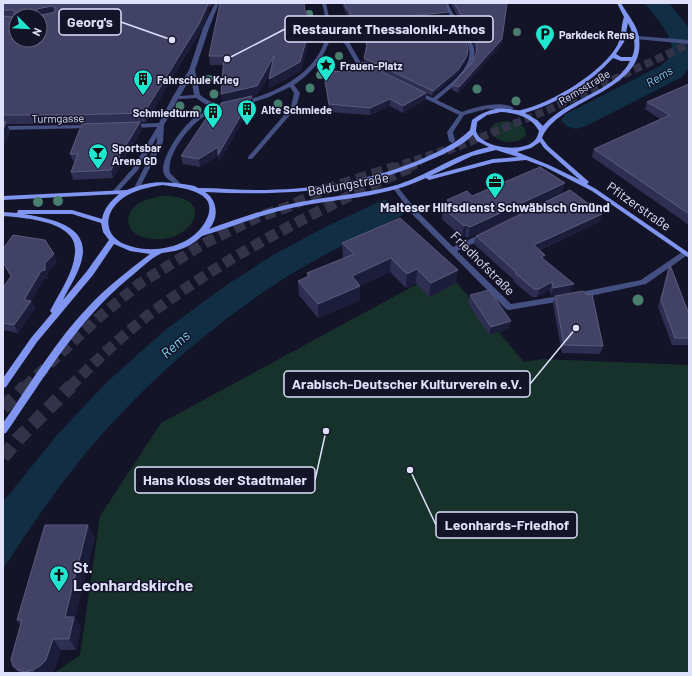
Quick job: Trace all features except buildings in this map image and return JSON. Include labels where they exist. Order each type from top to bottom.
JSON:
[{"type":"main road","points":[[619,3],[637,38]]},
{"type":"main road","name":"Remsstraße","points":[[519,113],[537,107],[570,91],[594,74],[614,54],[624,34],[626,18]]},
{"type":"main road","name":"Remsstraße","points":[[542,131],[557,115],[613,83],[628,68],[634,59],[638,47],[637,38]]},
{"type":"main road","name":"Remsstraße","points":[[614,54],[615,57],[621,59],[634,59]]},
{"type":"main road","points":[[501,110],[519,113],[535,120],[542,131],[541,139],[533,146],[523,149],[507,150],[495,148],[485,144],[477,138],[473,131],[474,121],[484,114],[501,110]]},
{"type":"main road","name":"Baldungstraße","points":[[199,190],[267,193],[295,192],[340,185],[371,178],[419,163],[455,145],[473,131]]},
{"type":"main road","name":"Pfitzerstraße","points":[[541,139],[546,147],[594,190],[687,255]]},
{"type":"main road","name":"Baldungstraße","points":[[201,234],[251,216],[395,187],[412,182],[465,156],[495,148]]},
{"type":"main road","name":"Pfitzerstraße","points":[[507,150],[548,166],[594,190]]},
{"type":"main road","points":[[412,182],[494,161],[528,158]]},
{"type":"main road","points":[[3,198],[114,193],[163,183],[177,183],[199,190],[206,196],[213,208],[211,221],[201,234],[191,242],[180,246],[159,251],[134,250],[122,246],[108,236],[104,222],[107,212],[116,201],[133,190]]},
{"type":"main road","points":[[3,213],[72,212],[104,222]]},
{"type":"main road","points":[[3,213],[60,225],[69,229],[75,234],[80,244],[80,251],[72,273],[49,321]]},
{"type":"main road","points":[[3,385],[49,321],[90,273],[112,240]]},
{"type":"main road","points":[[3,430],[59,348],[83,317],[107,292],[159,251]]},
{"type":"street","points":[[114,193],[136,169],[192,70],[210,9],[217,3]]},
{"type":"street","points":[[177,183],[167,174],[166,162],[180,136],[191,122],[222,107],[258,100],[291,85],[306,74],[313,66],[321,54],[329,33],[324,3]]},
{"type":"street","points":[[433,101],[462,74],[470,64],[473,55],[471,46],[454,20],[446,3]]},
{"type":"street","points":[[446,20],[454,20]]},
{"type":"street","points":[[329,33],[381,26]]},
{"type":"street","points":[[329,33],[347,43],[359,64],[379,74]]},
{"type":"street","points":[[637,38],[669,42],[689,42]]},
{"type":"street","points":[[192,70],[197,96]]},
{"type":"street","points":[[250,158],[294,107],[297,93],[291,85]]},
{"type":"street","points":[[413,91],[462,114]]},
{"type":"street","points":[[175,98],[197,96],[207,103],[222,107]]},
{"type":"street","points":[[452,141],[450,132],[462,114],[482,107],[492,106],[511,108]]},
{"type":"street","points":[[126,126],[161,125]]},
{"type":"street","points":[[133,190],[160,142],[162,130],[161,125]]},
{"type":"street","name":"Turmgasse","points":[[3,128],[96,127]]},
{"type":"street","name":"Friedhofstraße","points":[[395,187],[415,213],[509,306],[593,294],[643,282],[687,255]]},
{"type":"street","points":[[453,250],[488,233]]},
{"type":"green space","points":[[505,121],[522,126],[526,131],[526,135],[518,141],[512,142],[497,139],[490,132],[490,129],[495,123]]},
{"type":"green space","points":[[160,196],[180,197],[191,203],[195,211],[193,221],[186,229],[174,236],[160,239],[143,237],[132,231],[128,222],[134,207],[139,203]]},
{"type":"green space","points":[[445,269],[524,362],[542,359],[689,365],[689,673],[54,673],[80,655],[100,516],[161,423]]},
{"type":"water","points":[[385,199],[403,215],[325,255],[257,296],[192,346],[152,382],[114,421],[69,474],[3,569],[3,502],[57,435],[106,383],[165,330],[225,286],[273,255],[325,227]]},
{"type":"waterway","name":"Rems","points":[[576,120],[672,71],[680,61],[685,51],[684,38],[657,3]]},
{"type":"tunnel","points":[[447,151],[548,110],[689,44]]},
{"type":"tunnel","points":[[394,167],[448,149]]},
{"type":"tunnel","points":[[411,167],[421,162]]},
{"type":"tunnel","points":[[25,387],[97,319],[139,284],[205,243],[256,218],[290,206],[321,191],[394,167]]},
{"type":"tunnel","points":[[70,387],[127,332],[152,312],[223,264],[316,213],[411,167]]},
{"type":"tunnel","points":[[3,408],[26,386]]},
{"type":"tunnel","points":[[3,457],[18,439],[70,387]]},
{"type":"place","name":"Georg's","points":[[172,40]]},
{"type":"place","name":"Parkdeck Rems","points":[[545,51]]},
{"type":"place","name":"Restaurant Thessaloniki-Athos","points":[[227,59]]},
{"type":"place","name":"Frauen-Platz","points":[[326,82]]},
{"type":"place","name":"Fahrschule Krieg","points":[[143,96]]},
{"type":"place","name":"Alte Schmiede","points":[[247,126]]},
{"type":"place","name":"Schmiedturm","points":[[213,129]]},
{"type":"place","name":"Sportsbar Arena GD","points":[[98,170]]},
{"type":"place","name":"Malteser Hilfsdienst Schwäbisch Gmünd","points":[[495,199]]},
{"type":"place","name":"Arabisch-Deutscher Kulturverein e.V.","points":[[576,328]]},
{"type":"place","name":"Hans Kloss der Stadtmaler","points":[[326,431]]},
{"type":"place","name":"Leonhards-Friedhof","points":[[410,470]]},
{"type":"place","name":"St. Leonhardskirche","points":[[59,592]]}]
